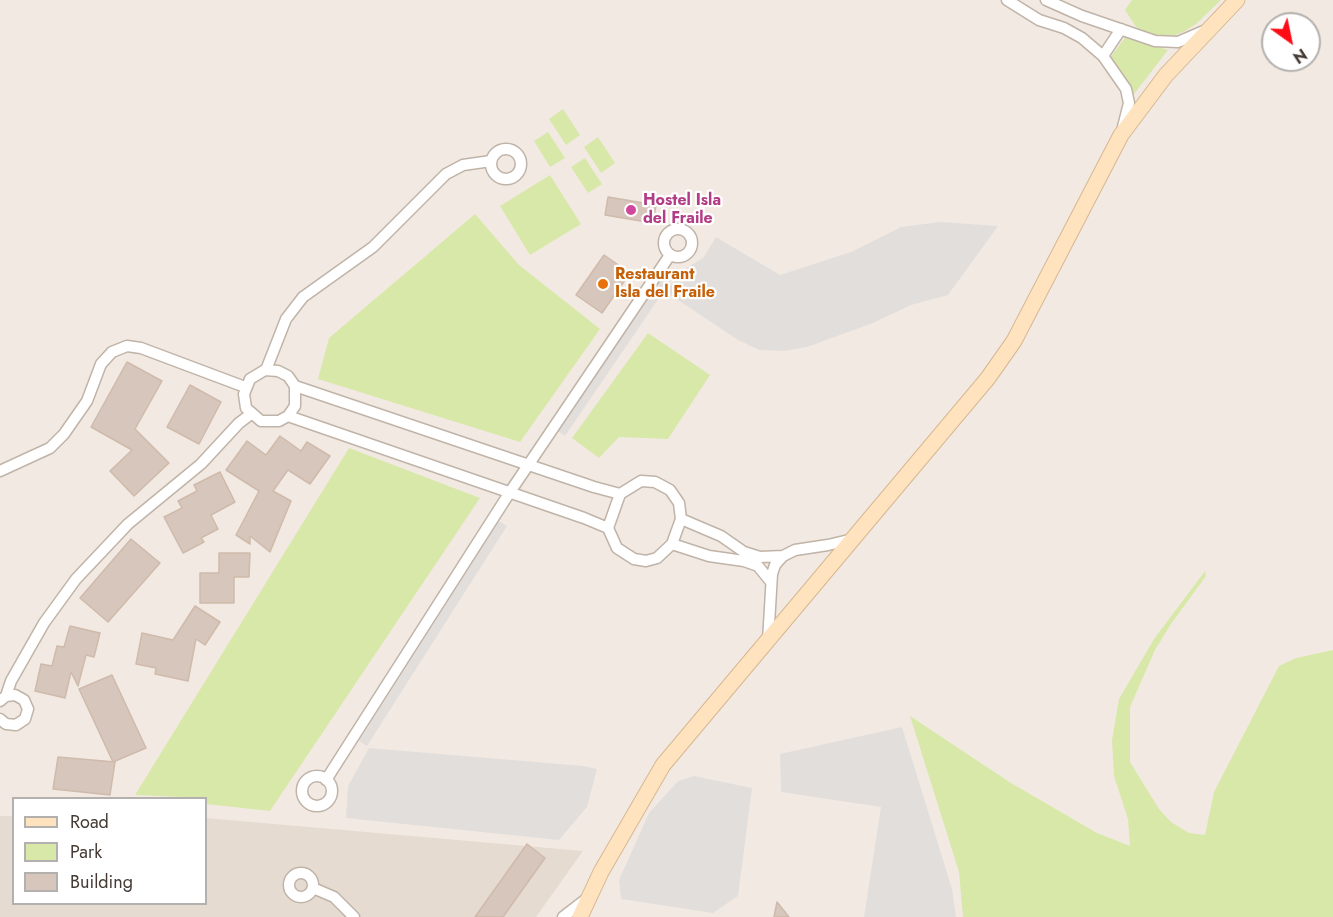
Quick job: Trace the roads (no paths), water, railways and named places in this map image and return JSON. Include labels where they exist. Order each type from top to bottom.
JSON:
[{"type":"main road","points":[[580,917],[663,765],[988,378],[1014,341],[1121,135],[1166,75],[1237,0]]},
{"type":"street","points":[[1007,0],[1039,20],[1064,28],[1082,38],[1103,57],[1126,89],[1128,111],[1121,135]]},
{"type":"street","points":[[1046,0],[1082,16],[1170,44],[1214,26]]},
{"type":"street","points":[[1103,57],[1121,29]]},
{"type":"street","points":[[266,370],[286,319],[303,297],[373,247],[446,174],[463,165],[491,161]]},
{"type":"street","points":[[326,780],[510,492],[670,255]]},
{"type":"street","points":[[0,471],[50,448],[64,434],[87,401],[101,364],[112,352],[127,346],[141,348],[245,387]]},
{"type":"street","points":[[295,386],[296,403],[288,416],[279,421],[268,423],[251,414],[244,401],[245,387],[253,376],[266,370],[284,373],[295,386],[620,494]]},
{"type":"street","points":[[0,719],[9,725],[16,724],[22,721],[27,712],[27,704],[21,697],[3,698],[44,623],[76,579],[129,524],[201,464],[239,423],[251,414]]},
{"type":"street","points":[[288,416],[608,528]]},
{"type":"street","points":[[641,481],[654,482],[670,490],[679,503],[681,519],[672,544],[657,558],[646,561],[634,559],[617,548],[608,528],[620,494],[641,481]]},
{"type":"street","points":[[681,519],[721,536],[744,552],[760,557],[783,556]]},
{"type":"street","points":[[768,642],[775,565],[783,556],[795,550],[853,538]]},
{"type":"street","points":[[672,544],[758,566],[778,600],[792,613]]},
{"type":"street","points":[[811,547],[835,561]]},
{"type":"street","points":[[313,888],[334,897],[354,917]]},
{"type":"street","points":[[563,917],[590,896]]},
{"type":"place","name":"Hostel Isla del Fraile","points":[[631,210]]},
{"type":"place","name":"Restaurant Isla del Fraile","points":[[603,284]]}]
